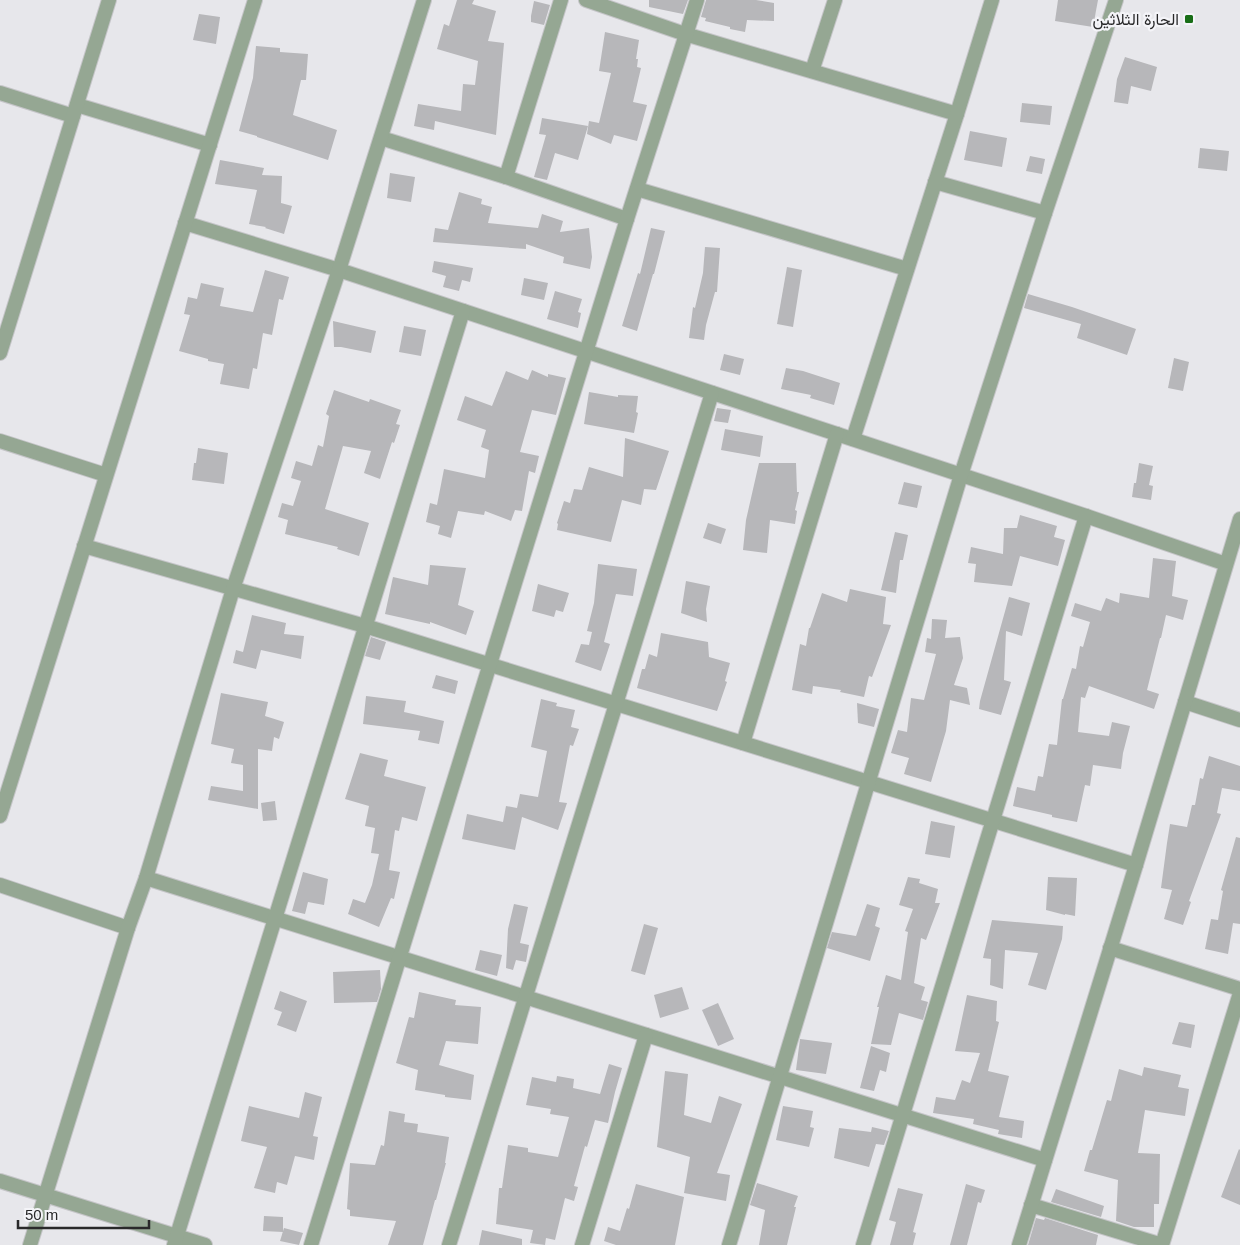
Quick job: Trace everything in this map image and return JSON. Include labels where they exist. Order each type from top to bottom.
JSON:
[{"type":"street","points":[[0,354],[109,0]]},
{"type":"street","points":[[0,816],[2,802],[255,0]]},
{"type":"street","points":[[30,1245],[128,928],[146,878],[233,589],[339,270],[424,0]]},
{"type":"street","points":[[506,176],[561,0]]},
{"type":"street","points":[[586,0],[685,34],[958,114]]},
{"type":"street","points":[[311,1245],[627,219],[697,0]]},
{"type":"street","points":[[812,71],[835,0]]},
{"type":"street","points":[[853,439],[958,114],[992,0]]},
{"type":"street","points":[[729,1245],[961,475],[1116,0]]},
{"type":"street","points":[[0,93],[75,110],[210,145]]},
{"type":"street","points":[[381,138],[506,176],[627,219]]},
{"type":"street","points":[[935,182],[1045,213]]},
{"type":"street","points":[[637,189],[907,269]]},
{"type":"street","points":[[185,223],[463,310],[1226,564]]},
{"type":"street","points":[[175,1241],[463,310]]},
{"type":"street","points":[[449,1245],[712,392]]},
{"type":"street","points":[[743,743],[837,434]]},
{"type":"street","points":[[0,441],[106,475]]},
{"type":"street","points":[[863,1245],[1086,516]]},
{"type":"street","points":[[1019,1245],[1240,519]]},
{"type":"street","points":[[84,546],[365,626],[1136,865]]},
{"type":"street","points":[[1185,702],[1240,720]]},
{"type":"street","points":[[146,878],[1045,1160]]},
{"type":"street","points":[[0,885],[128,928]]},
{"type":"street","points":[[1110,948],[1240,989]]},
{"type":"street","points":[[1031,1205],[1162,1245],[1240,993]]},
{"type":"street","points":[[582,1245],[646,1035]]},
{"type":"street","points":[[0,1181],[175,1241],[205,1245]]},
{"type":"building","points":[[457,0],[474,0],[472,4],[496,11],[488,41],[504,43],[496,135],[435,121],[434,130],[414,126],[418,104],[461,111],[463,84],[475,85],[478,61],[437,49],[444,24],[449,26]]},
{"type":"building","points":[[649,0],[688,0],[683,14],[649,7]]},
{"type":"building","points":[[706,0],[756,0],[774,3],[774,21],[747,20],[745,32],[730,29],[730,27],[705,21],[706,18],[701,17]]},
{"type":"building","points":[[1058,0],[1098,0],[1093,27],[1055,21]]},
{"type":"building","points":[[534,1],[550,5],[544,25],[531,22]]},
{"type":"building","points":[[199,14],[220,17],[216,44],[193,40]]},
{"type":"building","points":[[605,32],[639,40],[636,59],[638,59],[637,67],[641,68],[633,102],[647,105],[637,141],[614,135],[611,144],[587,134],[589,121],[599,123],[611,73],[599,71]]},
{"type":"building","points":[[256,46],[280,48],[280,52],[308,54],[306,80],[301,80],[293,115],[337,130],[328,160],[239,131],[253,78]]},
{"type":"building","points":[[1125,57],[1157,67],[1151,91],[1131,86],[1128,104],[1114,102],[1117,79]]},
{"type":"building","points":[[1022,103],[1052,106],[1050,125],[1020,122]]},
{"type":"building","points":[[542,118],[588,126],[578,160],[555,153],[547,180],[534,177],[546,135],[539,134]]},
{"type":"building","points":[[970,131],[1007,138],[1002,167],[964,160]]},
{"type":"building","points":[[1200,148],[1229,151],[1227,171],[1198,168]]},
{"type":"building","points":[[1030,156],[1045,159],[1042,174],[1026,171]]},
{"type":"building","points":[[220,160],[264,168],[262,175],[282,176],[281,203],[292,206],[284,234],[266,227],[249,224],[257,190],[215,184]]},
{"type":"building","points":[[390,173],[415,177],[411,202],[387,198]]},
{"type":"building","points":[[459,192],[482,199],[481,204],[492,207],[488,223],[538,228],[542,214],[563,221],[560,232],[589,228],[592,257],[590,269],[563,263],[564,257],[526,244],[526,249],[433,242],[435,228],[448,230]]},
{"type":"building","points":[[651,228],[665,231],[637,331],[622,326],[638,273],[640,274]]},
{"type":"building","points":[[705,247],[720,248],[717,292],[715,292],[706,325],[704,340],[689,338],[693,307],[695,308],[703,273]]},
{"type":"building","points":[[434,261],[473,268],[470,282],[462,280],[459,291],[443,287],[446,276],[432,272]]},
{"type":"building","points":[[787,267],[802,270],[793,327],[777,324]]},
{"type":"building","points":[[265,270],[289,277],[283,300],[279,299],[272,335],[263,333],[257,369],[253,368],[249,389],[220,384],[224,364],[208,361],[208,359],[179,351],[190,315],[184,314],[188,297],[197,299],[201,283],[224,288],[220,306],[253,312]]},
{"type":"building","points":[[524,278],[548,283],[544,300],[521,295]]},
{"type":"building","points":[[555,291],[582,299],[578,312],[581,313],[578,328],[547,319]]},
{"type":"building","points":[[1028,294],[1136,329],[1127,355],[1077,338],[1081,324],[1024,308]]},
{"type":"building","points":[[333,321],[376,331],[371,353],[334,347]]},
{"type":"building","points":[[404,326],[426,330],[421,356],[399,352]]},
{"type":"building","points":[[724,354],[744,359],[740,375],[720,370]]},
{"type":"building","points":[[1174,358],[1189,362],[1183,391],[1168,388]]},
{"type":"building","points":[[786,368],[803,371],[840,383],[834,405],[810,398],[811,395],[781,389]]},
{"type":"building","points":[[532,370],[548,377],[548,374],[566,378],[556,415],[532,410],[520,452],[539,456],[535,473],[529,471],[522,511],[515,510],[511,521],[485,511],[484,515],[458,511],[451,538],[438,534],[440,526],[426,522],[430,503],[437,505],[444,469],[485,478],[489,450],[481,447],[486,430],[457,420],[465,396],[492,406],[506,371],[528,380]]},
{"type":"building","points":[[334,390],[369,402],[370,399],[401,410],[396,424],[400,425],[394,443],[392,442],[380,479],[364,473],[371,451],[343,446],[325,509],[369,523],[359,556],[337,549],[338,547],[285,534],[288,520],[278,517],[282,503],[293,506],[301,481],[291,478],[296,461],[312,466],[318,445],[323,447],[329,416],[326,414]]},
{"type":"building","points":[[589,392],[618,397],[618,395],[638,396],[636,412],[638,413],[634,433],[584,424]]},
{"type":"building","points":[[717,408],[731,410],[728,423],[714,421]]},
{"type":"building","points":[[725,429],[763,436],[760,457],[721,450]]},
{"type":"building","points":[[625,438],[669,451],[656,490],[644,489],[641,505],[622,500],[611,542],[557,530],[557,523],[564,501],[570,503],[574,489],[582,490],[589,467],[623,477]]},
{"type":"building","points":[[198,448],[228,453],[224,484],[192,480]]},
{"type":"building","points":[[759,463],[796,463],[797,492],[799,492],[795,510],[797,511],[795,524],[770,520],[767,553],[743,550],[746,520]]},
{"type":"building","points":[[1139,463],[1153,466],[1149,485],[1153,486],[1151,500],[1132,497]]},
{"type":"building","points":[[904,482],[922,486],[917,508],[898,504]]},
{"type":"building","points":[[1020,515],[1057,526],[1054,537],[1065,540],[1058,566],[1020,556],[1012,586],[974,582],[976,564],[968,563],[971,547],[1003,554],[1004,528],[1017,528]]},
{"type":"building","points":[[708,523],[726,529],[721,544],[703,538]]},
{"type":"building","points":[[895,532],[908,535],[903,560],[900,560],[896,593],[881,590]]},
{"type":"building","points":[[1153,558],[1176,561],[1172,596],[1188,600],[1183,620],[1166,615],[1147,690],[1159,694],[1154,709],[1089,686],[1085,698],[1081,697],[1078,732],[1109,736],[1112,722],[1130,726],[1121,769],[1093,765],[1090,786],[1085,785],[1077,822],[1013,806],[1017,787],[1035,791],[1038,776],[1043,777],[1049,744],[1057,745],[1062,699],[1072,668],[1076,669],[1080,646],[1083,647],[1090,622],[1071,616],[1075,603],[1101,611],[1106,598],[1119,603],[1120,593],[1149,598]]},
{"type":"building","points":[[598,564],[637,569],[633,596],[616,594],[604,642],[610,644],[601,671],[575,662],[581,644],[589,645],[592,632],[587,631],[594,603]]},
{"type":"building","points":[[430,565],[466,568],[458,605],[474,611],[466,635],[430,622],[430,624],[385,614],[393,577],[428,585]]},
{"type":"building","points":[[686,581],[710,586],[706,609],[707,622],[681,613]]},
{"type":"building","points":[[538,584],[569,593],[563,612],[556,610],[554,617],[532,611]]},
{"type":"building","points":[[850,589],[886,597],[883,624],[891,625],[872,677],[869,676],[864,697],[840,692],[841,690],[813,686],[812,694],[792,690],[800,644],[806,646],[809,628],[822,593],[847,602]]},
{"type":"building","points":[[1009,597],[1030,603],[1022,636],[1006,631],[1004,680],[1011,682],[1001,715],[979,709]]},
{"type":"building","points":[[252,615],[286,623],[284,634],[304,636],[301,659],[261,650],[256,669],[233,663],[236,650],[243,652]]},
{"type":"building","points":[[932,619],[947,620],[945,638],[960,637],[963,658],[954,685],[967,688],[970,705],[950,700],[946,731],[931,782],[904,774],[909,758],[891,753],[898,730],[907,732],[911,698],[924,700],[936,654],[925,652],[927,638],[931,639]]},
{"type":"building","points":[[661,633],[708,642],[709,657],[730,663],[725,681],[727,682],[717,711],[637,688],[642,669],[645,669],[649,654],[657,657]]},
{"type":"building","points":[[371,637],[386,642],[380,660],[365,656]]},
{"type":"building","points":[[436,675],[458,681],[455,694],[432,688]]},
{"type":"building","points":[[221,693],[268,702],[265,716],[284,722],[279,739],[274,737],[272,751],[258,749],[258,809],[208,800],[211,786],[243,791],[243,765],[231,763],[234,749],[211,744]]},
{"type":"building","points":[[366,696],[406,701],[404,712],[444,721],[439,744],[418,740],[420,731],[363,724]]},
{"type":"building","points":[[541,699],[557,703],[556,706],[575,710],[571,727],[579,729],[573,746],[570,745],[559,802],[567,803],[558,830],[522,817],[515,850],[462,839],[467,814],[503,822],[506,806],[517,808],[520,794],[538,797],[547,751],[531,747]]},
{"type":"building","points":[[857,703],[879,709],[874,727],[858,723]]},
{"type":"building","points":[[360,753],[388,760],[384,776],[426,787],[417,821],[402,817],[399,831],[395,830],[389,870],[400,872],[394,899],[391,898],[379,927],[348,914],[353,899],[365,903],[372,885],[379,854],[371,853],[375,828],[365,826],[369,806],[345,799]]},
{"type":"building","points":[[1209,756],[1240,766],[1240,791],[1222,788],[1217,813],[1221,814],[1189,901],[1191,902],[1183,925],[1164,919],[1172,890],[1161,888],[1167,843],[1170,824],[1187,827],[1192,805],[1195,805],[1200,778],[1203,779]]},
{"type":"building","points":[[275,801],[277,820],[263,821],[261,803]]},
{"type":"building","points":[[931,821],[955,826],[950,858],[925,854]]},
{"type":"building","points":[[1236,837],[1240,838],[1240,924],[1233,923],[1228,954],[1205,949],[1211,919],[1218,920],[1223,891],[1221,890]]},
{"type":"building","points":[[303,872],[328,879],[324,905],[308,902],[305,914],[292,911]]},
{"type":"building","points":[[908,877],[920,879],[919,883],[938,889],[935,903],[940,903],[926,940],[921,938],[914,983],[925,987],[921,1000],[928,1002],[923,1020],[899,1013],[891,1045],[871,1044],[879,1007],[877,1007],[886,975],[901,980],[908,932],[905,931],[913,909],[899,905]]},
{"type":"building","points":[[1048,877],[1077,878],[1075,916],[1046,910]]},
{"type":"building","points":[[514,904],[528,907],[520,943],[529,945],[526,962],[516,960],[513,970],[506,968],[508,929]]},
{"type":"building","points":[[867,904],[880,908],[875,926],[880,928],[870,961],[827,948],[832,932],[856,936]]},
{"type":"building","points":[[992,920],[1063,926],[1062,939],[1046,990],[1028,985],[1038,953],[1005,950],[1003,989],[990,985],[991,959],[983,958]]},
{"type":"building","points":[[644,924],[658,928],[645,975],[631,971]]},
{"type":"building","points":[[480,950],[502,955],[497,976],[475,970]]},
{"type":"building","points":[[380,970],[381,989],[377,1002],[334,1003],[333,972]]},
{"type":"building","points":[[682,987],[689,1009],[660,1018],[654,995]]},
{"type":"building","points":[[280,991],[307,1001],[296,1032],[277,1025],[282,1012],[274,1009]]},
{"type":"building","points":[[419,992],[456,1000],[455,1005],[481,1007],[478,1044],[446,1041],[439,1065],[474,1075],[471,1100],[445,1097],[445,1095],[415,1090],[418,1070],[396,1063],[409,1017],[414,1018]]},
{"type":"building","points":[[967,995],[997,1001],[996,1021],[999,1022],[988,1071],[1009,1076],[999,1117],[1024,1121],[1022,1138],[998,1134],[999,1130],[973,1124],[974,1119],[933,1113],[936,1097],[955,1100],[962,1080],[970,1083],[980,1053],[955,1051]]},
{"type":"building","points":[[718,1003],[734,1039],[718,1046],[702,1010]]},
{"type":"building","points":[[1179,1022],[1195,1025],[1191,1048],[1172,1044]]},
{"type":"building","points":[[800,1039],[832,1043],[826,1074],[796,1070]]},
{"type":"building","points":[[871,1046],[890,1053],[886,1072],[880,1070],[874,1091],[860,1088]]},
{"type":"building","points":[[609,1064],[622,1068],[608,1123],[595,1120],[587,1147],[585,1146],[574,1186],[578,1187],[574,1201],[565,1198],[555,1240],[546,1238],[545,1245],[530,1243],[533,1230],[496,1224],[499,1188],[502,1188],[508,1145],[528,1148],[528,1152],[558,1157],[569,1117],[550,1114],[551,1109],[526,1105],[532,1077],[556,1082],[557,1076],[574,1079],[573,1088],[600,1094]]},
{"type":"building","points":[[1144,1067],[1181,1075],[1178,1087],[1189,1089],[1185,1116],[1145,1110],[1138,1153],[1160,1154],[1159,1204],[1154,1204],[1154,1227],[1134,1227],[1116,1221],[1118,1180],[1084,1171],[1107,1100],[1111,1101],[1119,1069],[1142,1076]]},
{"type":"building","points":[[665,1071],[688,1074],[684,1115],[711,1123],[719,1096],[742,1104],[717,1173],[730,1175],[726,1201],[684,1193],[690,1157],[657,1147]]},
{"type":"building","points":[[305,1092],[322,1097],[313,1136],[318,1137],[314,1160],[295,1156],[287,1185],[277,1182],[275,1193],[254,1188],[267,1147],[241,1141],[249,1106],[299,1118]]},
{"type":"building","points":[[783,1106],[813,1111],[810,1127],[814,1128],[809,1147],[776,1140]]},
{"type":"building","points":[[389,1111],[405,1114],[404,1122],[418,1124],[417,1132],[449,1137],[446,1163],[423,1245],[388,1245],[396,1221],[350,1216],[350,1210],[347,1209],[350,1163],[375,1165],[381,1145],[384,1146]]},
{"type":"building","points":[[872,1127],[889,1131],[884,1145],[876,1144],[869,1167],[834,1158],[839,1128],[871,1132]]},
{"type":"building","points":[[1240,1150],[1240,1205],[1221,1197]]},
{"type":"building","points":[[757,1183],[798,1196],[787,1245],[759,1245],[765,1210],[750,1205]]},
{"type":"building","points":[[636,1184],[684,1197],[675,1245],[616,1245],[604,1241],[608,1227],[620,1231]]},
{"type":"building","points":[[966,1184],[985,1190],[981,1203],[978,1202],[967,1245],[950,1245]]},
{"type":"building","points":[[898,1188],[923,1194],[913,1232],[916,1233],[913,1245],[890,1245],[896,1222],[889,1220]]},
{"type":"building","points":[[1056,1189],[1104,1206],[1101,1217],[1051,1202]]},
{"type":"building","points":[[264,1216],[283,1217],[283,1232],[263,1231]]},
{"type":"building","points":[[1036,1218],[1044,1220],[1045,1218],[1098,1235],[1096,1245],[1028,1245]]},
{"type":"building","points":[[284,1228],[303,1233],[299,1245],[280,1241]]},
{"type":"building","points":[[482,1230],[522,1239],[522,1245],[479,1245]]},
{"type":"place","name":"الحارة الثلاثين","points":[[1189,19]]}]
